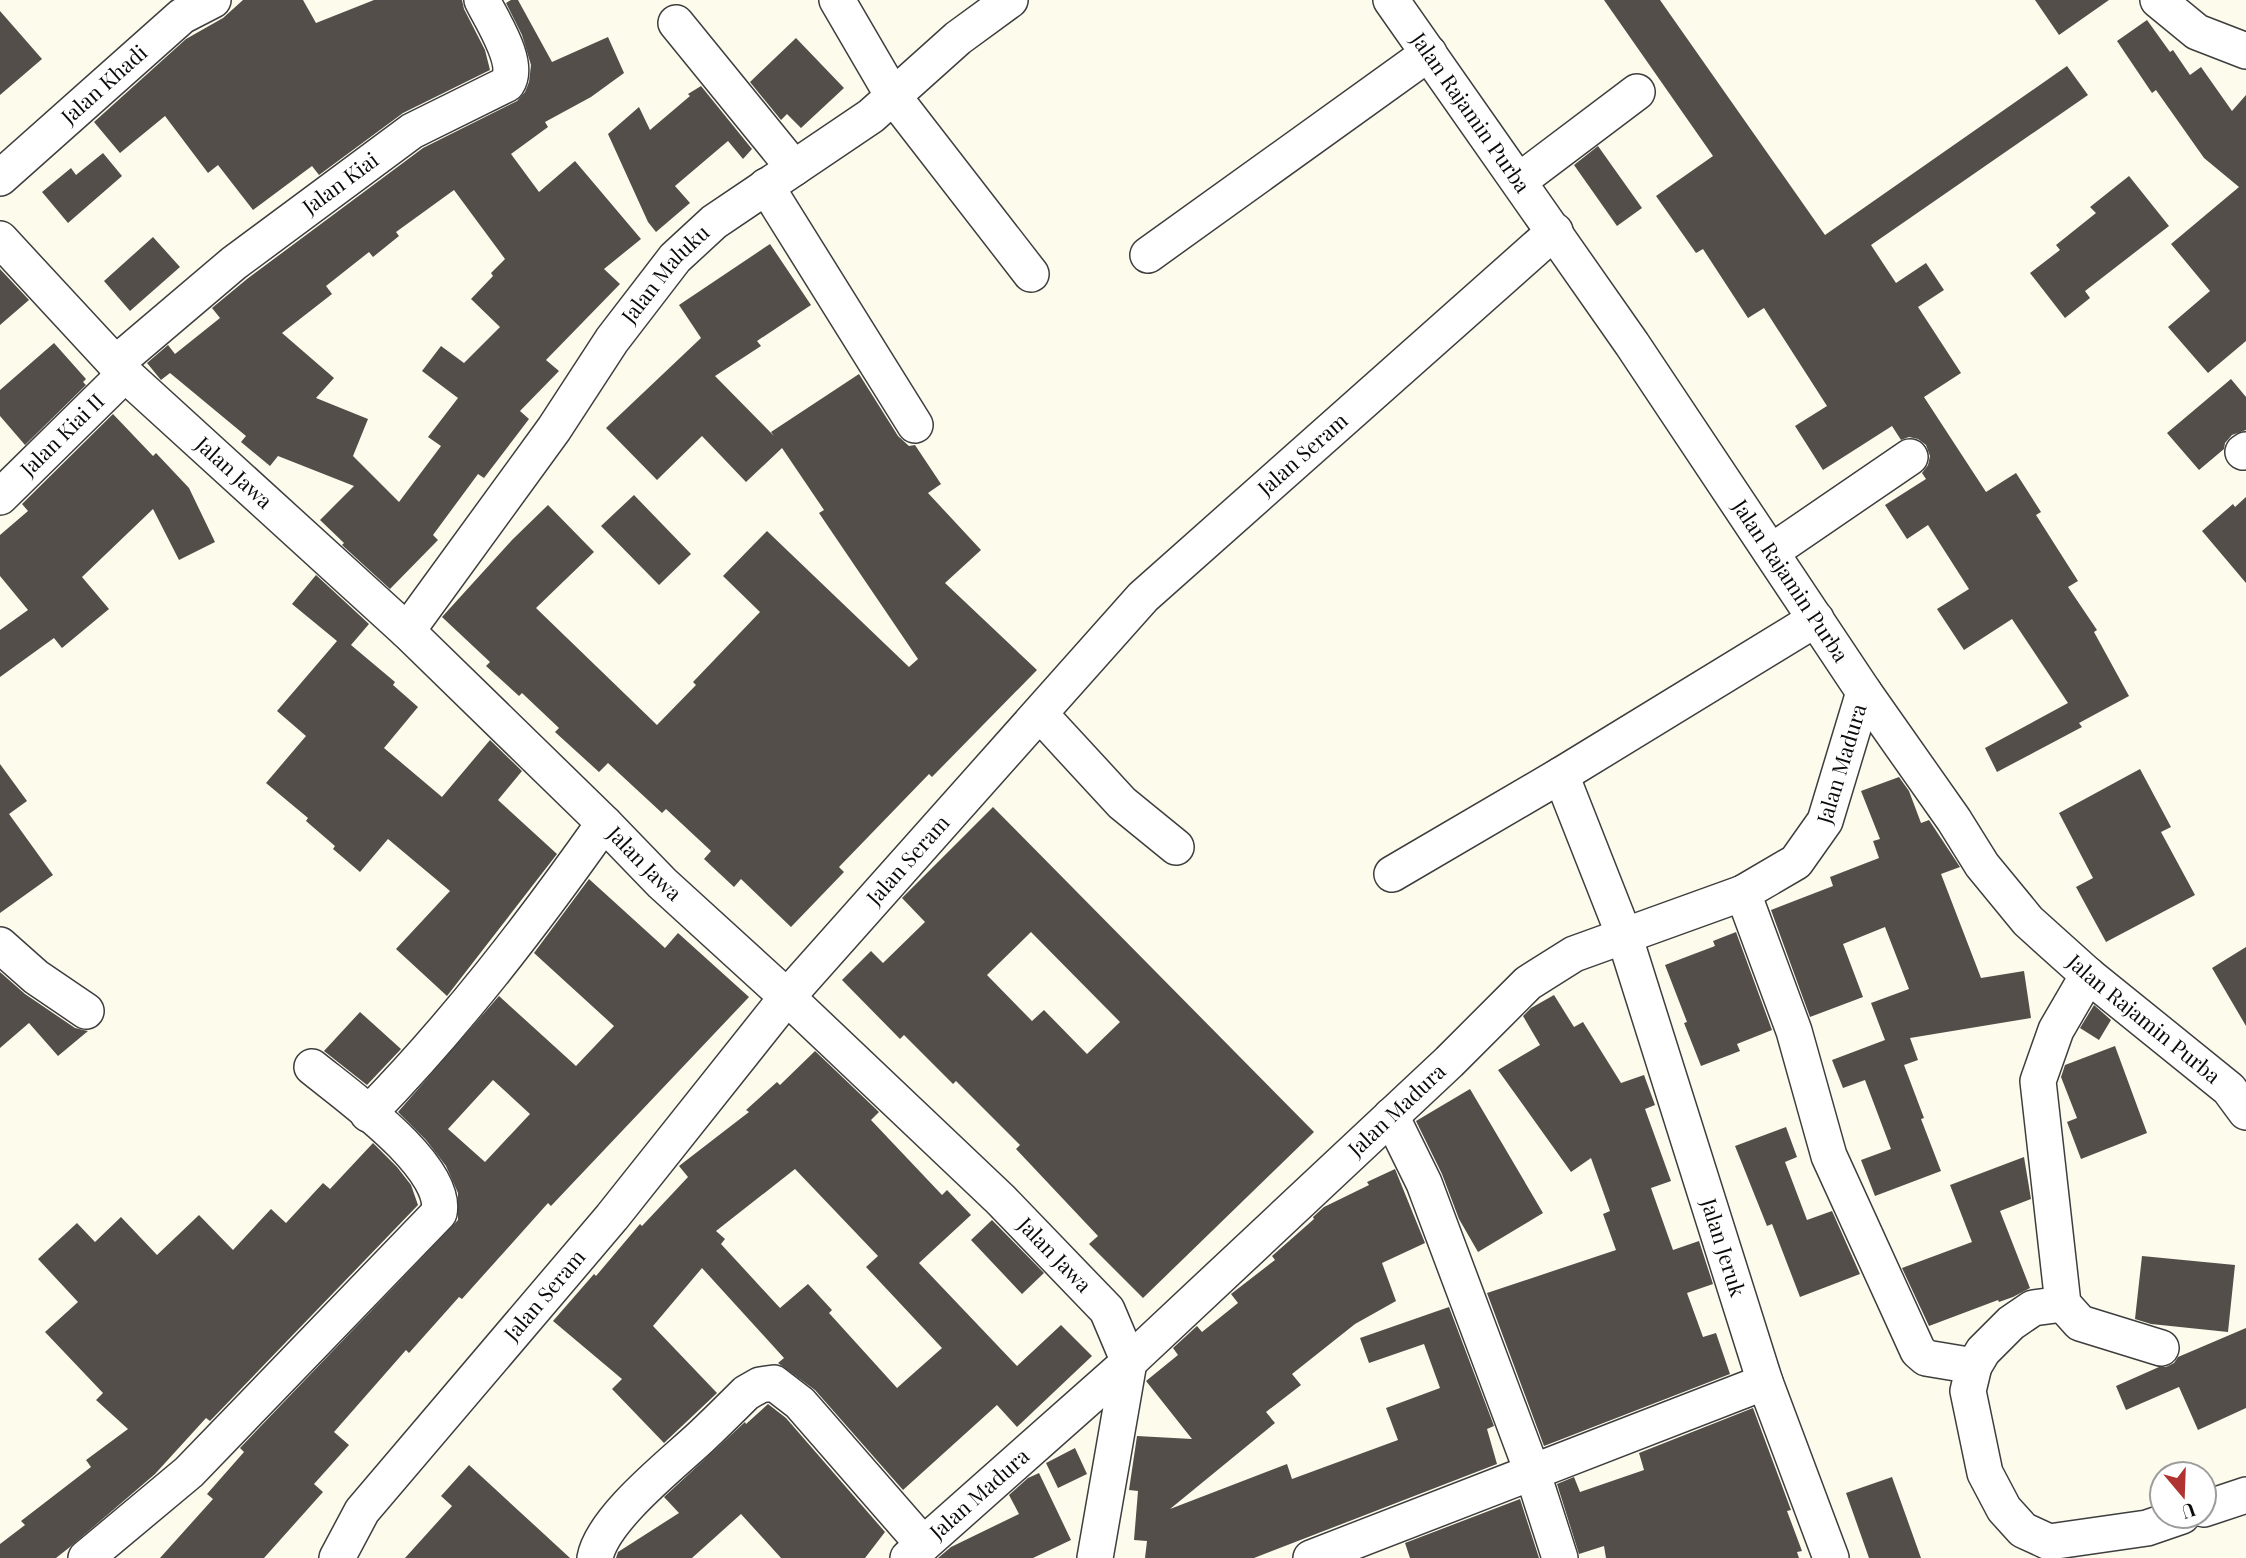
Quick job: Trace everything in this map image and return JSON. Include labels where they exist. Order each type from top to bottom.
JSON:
[{"type":"street","name":"Jalan Khadi","points":[[0,178],[181,16],[213,0]]},
{"type":"street","name":"Jalan Kiai","points":[[120,369],[233,263],[412,131],[507,84],[511,77],[511,61],[482,0]]},
{"type":"street","points":[[837,0],[893,96],[1031,274]]},
{"type":"street","name":"Jalan Maluku","points":[[407,631],[554,429],[611,340],[676,258],[714,222],[871,116],[958,38],[1010,0]]},
{"type":"street","name":"Jalan Rajamin Purba","points":[[1391,0],[1555,231],[1982,865],[2028,921],[2088,975],[2229,1089],[2246,1112]]},
{"type":"street","points":[[2158,0],[2197,32],[2246,51]]},
{"type":"street","points":[[676,23],[780,177],[915,425]]},
{"type":"street","points":[[1148,255],[1429,53]]},
{"type":"street","points":[[1520,181],[1637,93]]},
{"type":"street","name":"Jalan Seram","points":[[337,1558],[362,1511],[611,1217],[787,997],[1143,597],[1555,231]]},
{"type":"street","name":"Jalan Jawa","points":[[0,239],[120,369],[407,631],[662,883],[787,997],[1001,1200],[1107,1310],[1129,1362]]},
{"type":"street","name":"Jalan Kiai II","points":[[0,497],[120,369]]},
{"type":"street","points":[[1771,552],[1910,457]]},
{"type":"street","points":[[1392,874],[1561,775],[1816,618]]},
{"type":"street","name":"Jalan Madura","points":[[916,1551],[1129,1362],[1528,984],[1574,954],[1743,893],[1796,862],[1825,821],[1864,691]]},
{"type":"street","points":[[1040,714],[1122,803],[1176,847]]},
{"type":"street","name":"Jalan Jeruk","points":[[1561,775],[1624,935],[1765,1382],[1831,1558]]},
{"type":"street","points":[[368,1114],[419,1060],[508,956],[604,823]]},
{"type":"street","points":[[1743,893],[1794,1031],[1829,1156],[1918,1351],[1926,1358],[1974,1366]]},
{"type":"street","points":[[0,945],[36,977],[86,1011]]},
{"type":"street","points":[[2088,975],[2056,1030],[2038,1081],[2063,1304],[2080,1323],[2161,1348]]},
{"type":"street","points":[[86,1558],[190,1472],[439,1213],[441,1203],[436,1186],[403,1142],[312,1067]]},
{"type":"street","points":[[1391,1116],[1424,1183],[1532,1471],[1560,1558]]},
{"type":"street","points":[[2063,1304],[2033,1308],[2011,1323],[1983,1351],[1974,1366],[1968,1391],[1986,1473],[2004,1509],[2023,1530],[2049,1542],[2148,1528]]},
{"type":"street","points":[[1095,1558],[1129,1362]]},
{"type":"street","points":[[1311,1558],[1765,1382]]},
{"type":"street","points":[[595,1558],[597,1547],[611,1525],[665,1469],[746,1392],[760,1385],[775,1383],[800,1403],[916,1551]]},
{"type":"street","points":[[2218,1504],[2246,1495]]},
{"type":"building","points":[[243,0],[303,0],[316,23],[374,0],[462,0],[485,50],[490,70],[403,113],[319,175],[312,166],[253,210],[218,165],[208,173],[165,116],[120,153],[94,122],[186,39],[223,18]]},
{"type":"building","points":[[518,0],[552,62],[608,37],[624,73],[591,97],[545,122],[548,127],[511,154],[539,192],[575,161],[641,239],[604,269],[620,284],[546,360],[559,371],[520,411],[529,419],[484,478],[478,474],[433,535],[438,540],[390,589],[342,545],[344,543],[320,520],[354,486],[278,456],[270,466],[241,442],[246,436],[170,373],[161,380],[147,363],[168,345],[175,354],[220,318],[212,308],[423,148],[517,101],[529,82],[531,65],[522,35],[506,3]],"holes":[[[454,190],[505,259],[471,299],[500,327],[464,363],[441,346],[422,371],[458,398],[428,437],[441,446],[399,502],[353,456],[368,419],[316,398],[334,378],[282,333],[332,294],[326,286],[369,252],[373,257],[399,236],[396,232]]]},
{"type":"building","points":[[1604,0],[1660,0],[1825,235],[2067,66],[2088,95],[1871,245],[1896,283],[1926,263],[1944,290],[1918,307],[1961,373],[1924,397],[1986,492],[2016,473],[2041,512],[2036,515],[2078,581],[2068,587],[2097,630],[2094,632],[2129,696],[2079,723],[2082,727],[1997,772],[1985,748],[2068,703],[2012,619],[1964,650],[1937,609],[1969,589],[1928,525],[1907,539],[1885,505],[1926,479],[1922,473],[1930,456],[1926,445],[1909,437],[1901,440],[1892,426],[1823,470],[1795,426],[1827,406],[1764,308],[1748,318],[1703,249],[1696,253],[1656,196],[1713,156]]},
{"type":"building","points":[[2035,0],[2109,0],[2059,35]]},
{"type":"building","points":[[0,11],[42,59],[0,95]]},
{"type":"building","points":[[2147,20],[2190,75],[2201,67],[2232,111],[2246,95],[2246,341],[2208,373],[2168,327],[2210,291],[2171,244],[2239,187],[2204,158],[2156,90],[2152,93],[2117,41]]},
{"type":"building","points":[[796,38],[844,88],[801,128],[787,114],[781,120],[750,82]]},
{"type":"building","points":[[701,86],[752,149],[743,159],[728,141],[675,186],[690,203],[656,232],[648,222],[608,134],[639,107],[650,130],[690,96],[688,94]]},
{"type":"building","points":[[1598,146],[1642,208],[1617,226],[1574,165]]},
{"type":"building","points":[[103,153],[122,176],[68,223],[42,192],[71,168],[76,175]]},
{"type":"building","points":[[2129,176],[2169,226],[2085,291],[2090,298],[2065,318],[2030,273],[2060,250],[2056,245],[2096,213],[2090,207]]},
{"type":"building","points":[[153,237],[180,267],[130,311],[104,281]]},
{"type":"building","points":[[770,244],[811,305],[757,341],[761,346],[715,376],[774,436],[771,432],[859,374],[898,436],[909,446],[915,445],[941,484],[928,493],[981,550],[945,583],[1037,670],[932,777],[929,774],[839,867],[844,872],[791,927],[741,879],[734,887],[704,859],[711,851],[666,809],[662,813],[608,763],[599,772],[555,732],[559,728],[522,693],[519,696],[486,666],[490,662],[442,617],[548,505],[594,552],[536,608],[657,725],[696,685],[693,682],[760,612],[723,576],[767,531],[909,667],[918,659],[819,513],[824,510],[782,448],[746,482],[702,436],[657,480],[606,428],[701,338],[679,305]]},
{"type":"building","points":[[0,269],[29,300],[0,325]]},
{"type":"building","points":[[54,343],[86,379],[83,382],[86,385],[25,445],[0,416],[0,390]]},
{"type":"building","points":[[2231,379],[2246,397],[2246,430],[2232,435],[2225,443],[2224,449],[2199,470],[2167,433]]},
{"type":"building","points":[[113,414],[153,456],[156,453],[189,488],[215,542],[179,560],[153,509],[82,577],[109,609],[62,648],[54,638],[0,677],[0,630],[28,610],[0,576],[0,535],[28,511],[22,504]]},
{"type":"building","points":[[634,495],[691,554],[659,585],[601,526]]},
{"type":"building","points":[[2246,497],[2246,583],[2202,531],[2233,504],[2235,507]]},
{"type":"building","points":[[316,575],[369,624],[351,645],[395,682],[393,685],[418,707],[384,748],[442,797],[490,740],[522,771],[498,800],[557,854],[447,996],[396,949],[450,891],[388,839],[360,872],[306,821],[308,818],[266,783],[306,736],[277,711],[337,641],[292,604]]},
{"type":"building","points":[[0,764],[27,801],[9,814],[53,875],[0,913]]},
{"type":"building","points":[[2140,769],[2171,827],[2161,832],[2195,895],[2106,942],[2076,887],[2093,878],[2059,813]]},
{"type":"building","points":[[1899,777],[1909,791],[1921,823],[1929,820],[1960,867],[1941,874],[1981,978],[2024,971],[2031,1018],[1910,1038],[1918,1060],[1904,1065],[1941,1171],[1875,1196],[1861,1160],[1891,1149],[1865,1080],[1843,1088],[1832,1060],[1885,1040],[1871,1003],[1909,989],[1885,927],[1843,944],[1863,997],[1810,1017],[1771,910],[1833,886],[1830,877],[1879,858],[1873,841],[1880,839],[1861,791]]},
{"type":"building","points":[[993,807],[1314,1132],[1143,1298],[1089,1244],[1098,1236],[1016,1149],[1020,1145],[956,1081],[953,1084],[904,1035],[900,1039],[842,980],[871,951],[883,963],[925,922],[902,898]],"holes":[[[1031,932],[1120,1022],[1087,1054],[1044,1010],[1032,1021],[987,975]]]},
{"type":"building","points":[[589,879],[665,948],[678,933],[749,997],[551,1206],[548,1203],[462,1299],[459,1297],[409,1353],[406,1350],[334,1432],[349,1445],[314,1484],[323,1492],[264,1558],[160,1558],[213,1499],[207,1494],[244,1452],[240,1448],[458,1220],[458,1193],[446,1166],[426,1140],[398,1112],[499,996],[576,1066],[614,1026],[534,953]],"holes":[[[493,1080],[530,1114],[485,1162],[448,1129]]]},
{"type":"building","points":[[1736,932],[1772,1030],[1737,1044],[1740,1051],[1701,1066],[1665,965],[1715,946],[1713,941]]},
{"type":"building","points":[[2246,947],[2246,1026],[2212,968]]},
{"type":"building","points":[[0,972],[25,994],[75,1028],[88,1031],[58,1056],[29,1023],[0,1048]]},
{"type":"building","points":[[1554,995],[1574,1027],[1583,1022],[1621,1083],[1644,1075],[1655,1105],[1645,1109],[1671,1181],[1651,1188],[1673,1250],[1699,1241],[1713,1284],[1687,1293],[1703,1337],[1716,1333],[1730,1374],[1544,1446],[1487,1293],[1616,1250],[1603,1214],[1610,1211],[1591,1158],[1571,1172],[1498,1070],[1540,1045],[1523,1016],[1531,1008]]},
{"type":"building","points":[[2094,1005],[2111,1020],[2099,1040],[2080,1028]]},
{"type":"building","points":[[360,1012],[401,1049],[367,1085],[324,1051]]},
{"type":"building","points":[[2115,1046],[2147,1133],[2081,1159],[2067,1122],[2077,1118],[2061,1077],[2065,1065]]},
{"type":"building","points":[[815,1051],[879,1112],[871,1120],[942,1195],[947,1190],[971,1215],[919,1263],[1017,1366],[1061,1325],[1092,1356],[1017,1427],[997,1405],[903,1490],[815,1390],[778,1363],[784,1358],[702,1268],[653,1326],[717,1393],[664,1443],[612,1389],[622,1379],[553,1321],[640,1224],[642,1226],[688,1177],[679,1166],[749,1112],[746,1110],[777,1082],[780,1085]],"holes":[[[795,1169],[878,1256],[866,1267],[942,1348],[897,1388],[829,1313],[832,1310],[808,1284],[780,1308],[721,1244],[725,1239],[716,1231]]]},
{"type":"building","points":[[1470,1089],[1543,1213],[1478,1252],[1459,1219],[1442,1174],[1416,1121]]},
{"type":"building","points":[[1786,1127],[1797,1157],[1785,1162],[1807,1220],[1832,1211],[1860,1274],[1800,1297],[1772,1224],[1767,1226],[1735,1146]]},
{"type":"building","points":[[373,1143],[411,1185],[418,1205],[210,1421],[206,1418],[155,1474],[70,1547],[56,1558],[0,1558],[0,1544],[25,1525],[21,1521],[91,1467],[86,1460],[128,1429],[96,1400],[103,1393],[45,1332],[78,1302],[38,1259],[77,1223],[95,1242],[121,1217],[157,1255],[199,1215],[233,1250],[271,1209],[286,1223],[323,1183],[330,1189]]},
{"type":"building","points":[[2024,1157],[2031,1199],[2000,1211],[2030,1288],[2013,1297],[1929,1326],[1902,1268],[1972,1242],[1950,1185]]},
{"type":"building","points":[[1395,1169],[1425,1243],[1382,1263],[1396,1301],[1355,1324],[1292,1374],[1301,1385],[1266,1412],[1275,1423],[1170,1509],[1287,1464],[1292,1479],[1398,1440],[1386,1408],[1440,1388],[1424,1344],[1369,1363],[1360,1338],[1449,1307],[1494,1426],[1487,1429],[1497,1464],[1254,1558],[1145,1558],[1147,1541],[1134,1540],[1138,1491],[1129,1490],[1137,1436],[1192,1439],[1146,1381],[1178,1355],[1173,1348],[1197,1326],[1202,1332],[1238,1303],[1231,1294],[1275,1260],[1272,1256],[1324,1207]]},
{"type":"building","points":[[992,1220],[1044,1273],[1022,1294],[971,1240]]},
{"type":"building","points":[[2142,1256],[2235,1265],[2228,1332],[2151,1324],[2135,1319]]},
{"type":"building","points":[[2246,1328],[2246,1408],[2198,1430],[2179,1387],[2126,1410],[2116,1386],[2159,1367],[2166,1367],[2178,1357]]},
{"type":"building","points":[[768,1404],[786,1418],[885,1532],[865,1558],[781,1558],[741,1514],[692,1558],[616,1558],[618,1552],[679,1513],[664,1497]]},
{"type":"building","points":[[1753,1408],[1791,1510],[1787,1511],[1802,1551],[1797,1552],[1799,1558],[1606,1558],[1604,1546],[1579,1554],[1557,1484],[1574,1477],[1580,1492],[1644,1470],[1639,1453]]},
{"type":"building","points":[[1075,1448],[1087,1474],[1058,1488],[1046,1463]]},
{"type":"building","points":[[469,1465],[570,1558],[405,1558],[452,1506],[441,1496]]},
{"type":"building","points":[[1039,1473],[1071,1540],[1033,1558],[938,1558],[951,1547],[1019,1514],[1009,1495],[1028,1478]]},
{"type":"building","points":[[1892,1477],[1921,1558],[1869,1558],[1846,1493]]},
{"type":"building","points":[[1520,1499],[1539,1558],[1410,1558],[1405,1543]]}]
